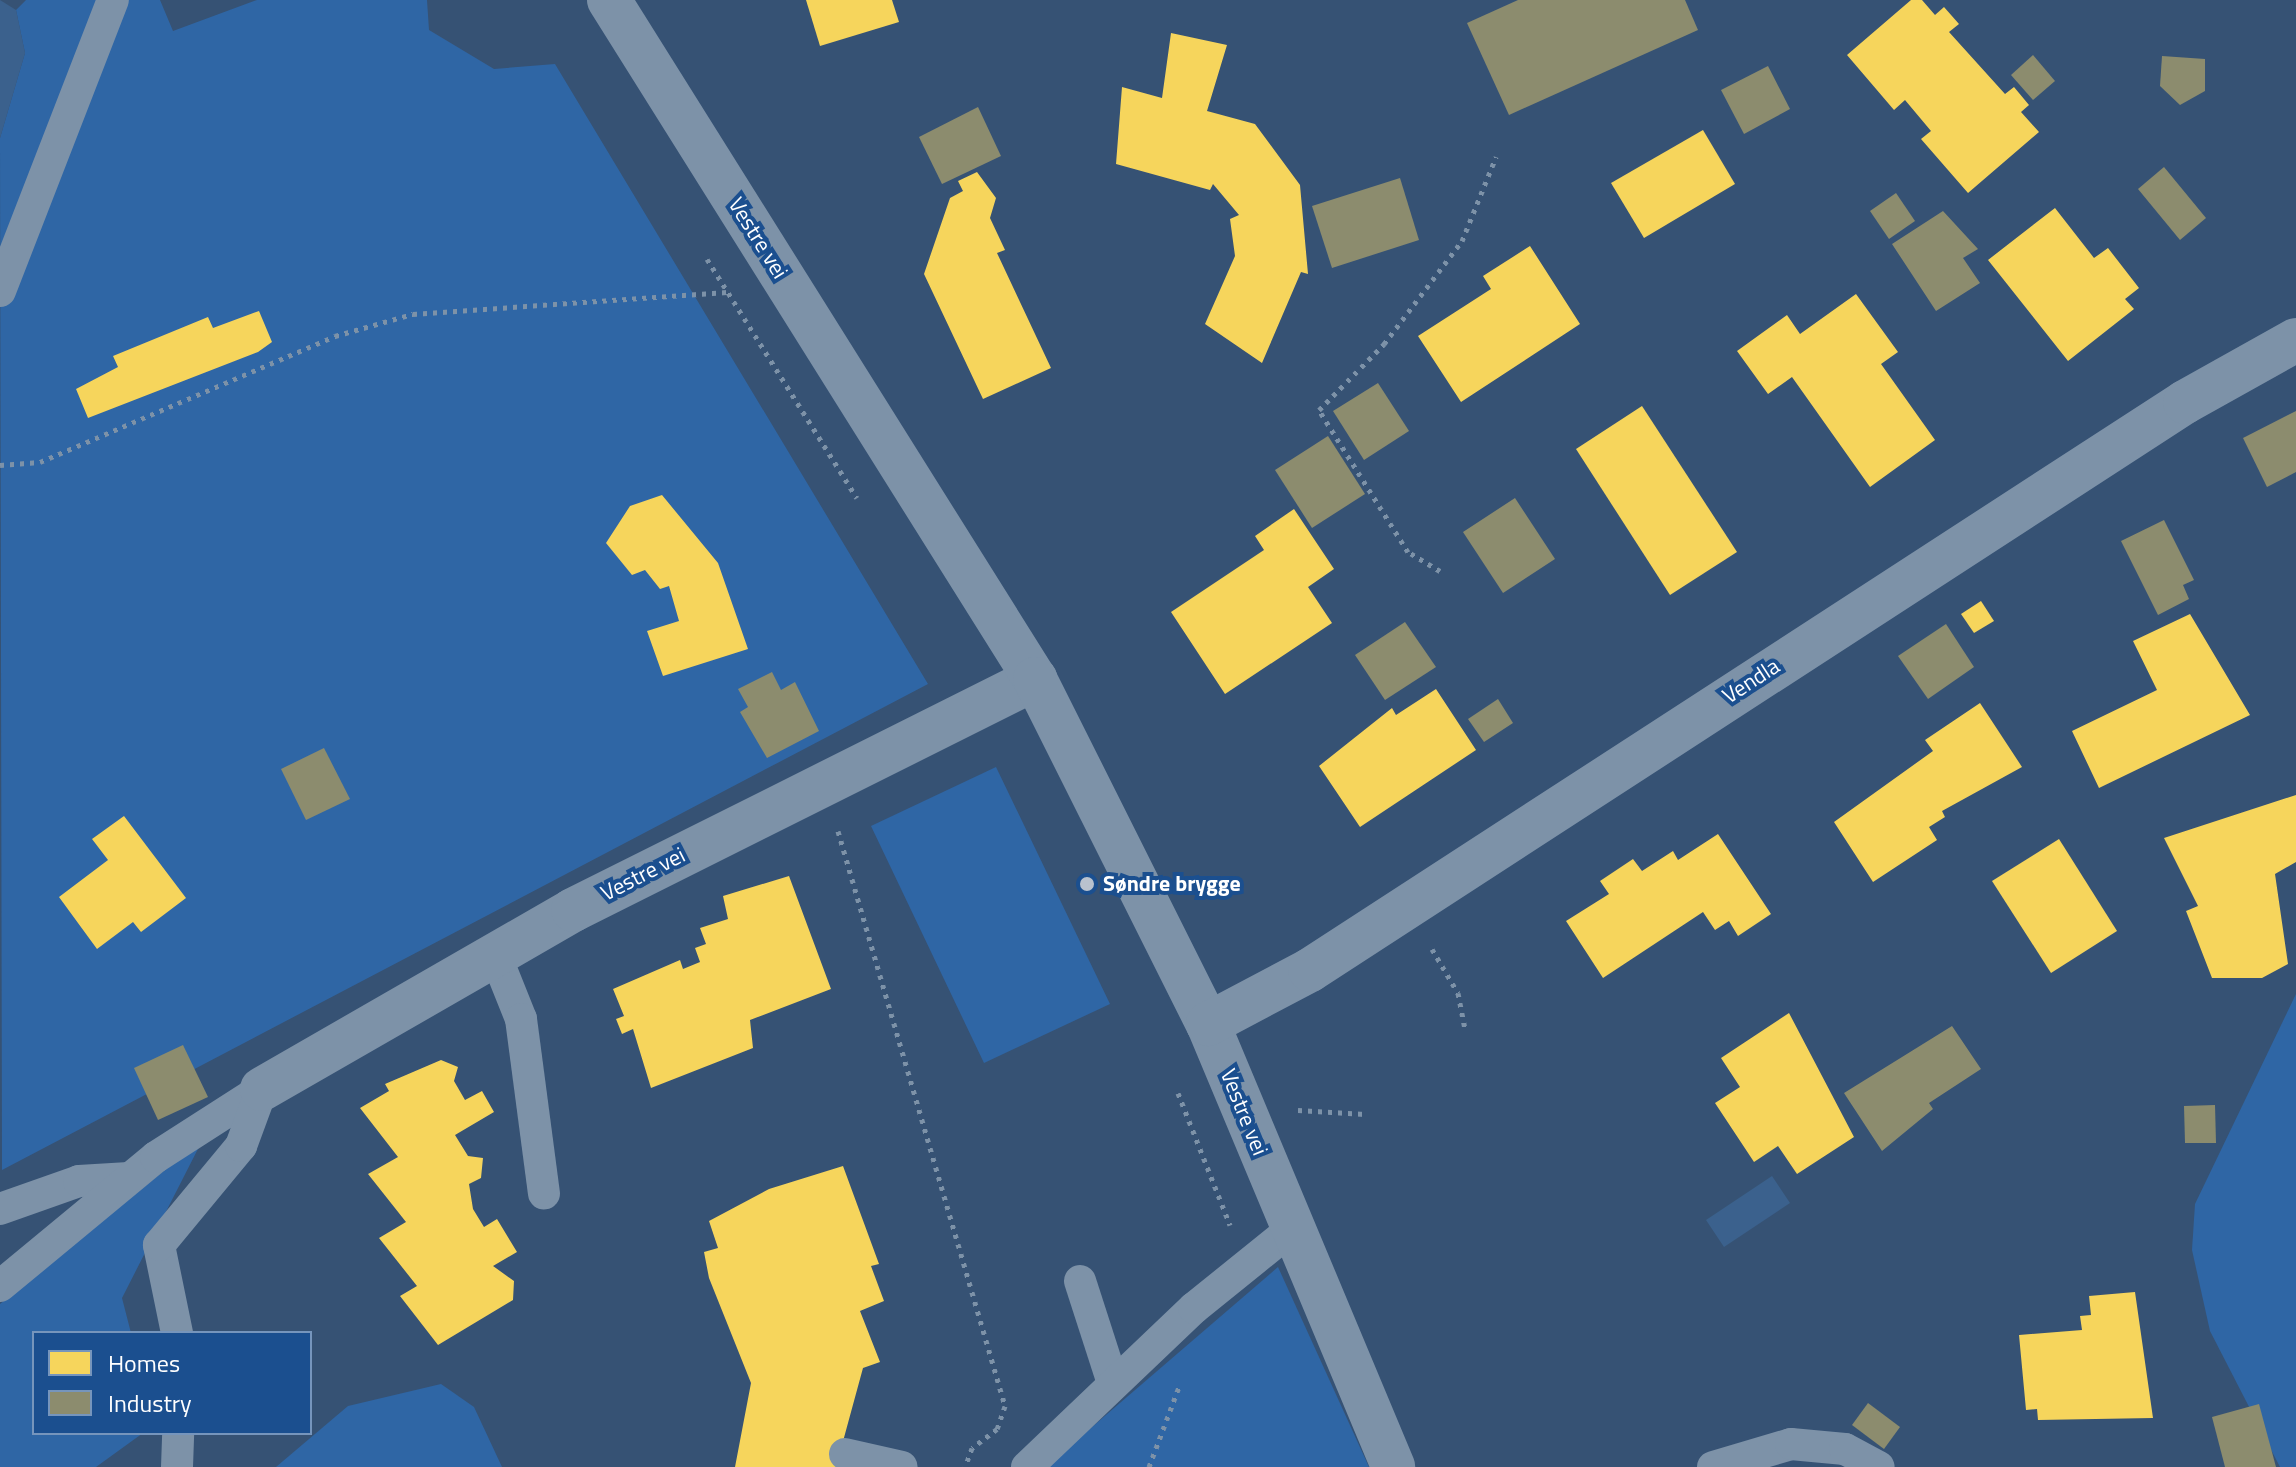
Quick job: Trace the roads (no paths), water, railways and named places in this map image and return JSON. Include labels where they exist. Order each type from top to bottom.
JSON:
[{"type":"street","name":"Vestre vei","points":[[609,0],[1035,679],[1208,1024],[1393,1467]]},
{"type":"street","name":"Vendla","points":[[1208,1024],[1323,962],[2185,402],[2296,340]]},
{"type":"street","name":"Vestre vei","points":[[262,1089],[495,954],[821,784],[1035,679]]},
{"type":"lane","points":[[0,291],[113,0]]},
{"type":"lane","points":[[495,954],[521,1019],[544,1193]]},
{"type":"lane","points":[[0,1286],[129,1178],[262,1089]]},
{"type":"lane","points":[[177,1331],[159,1245],[241,1146],[262,1089]]},
{"type":"lane","points":[[0,1209],[79,1181],[129,1178]]},
{"type":"lane","points":[[1027,1467],[1113,1383],[1292,1229]]},
{"type":"lane","points":[[1080,1281],[1113,1383]]},
{"type":"lane","points":[[177,1467],[178,1435]]},
{"type":"lane","points":[[1713,1467],[1791,1444],[1845,1449],[1879,1467]]},
{"type":"lane","points":[[845,1454],[902,1467]]},
{"type":"place","name":"Søndre brygge","points":[[1087,884]]}]
